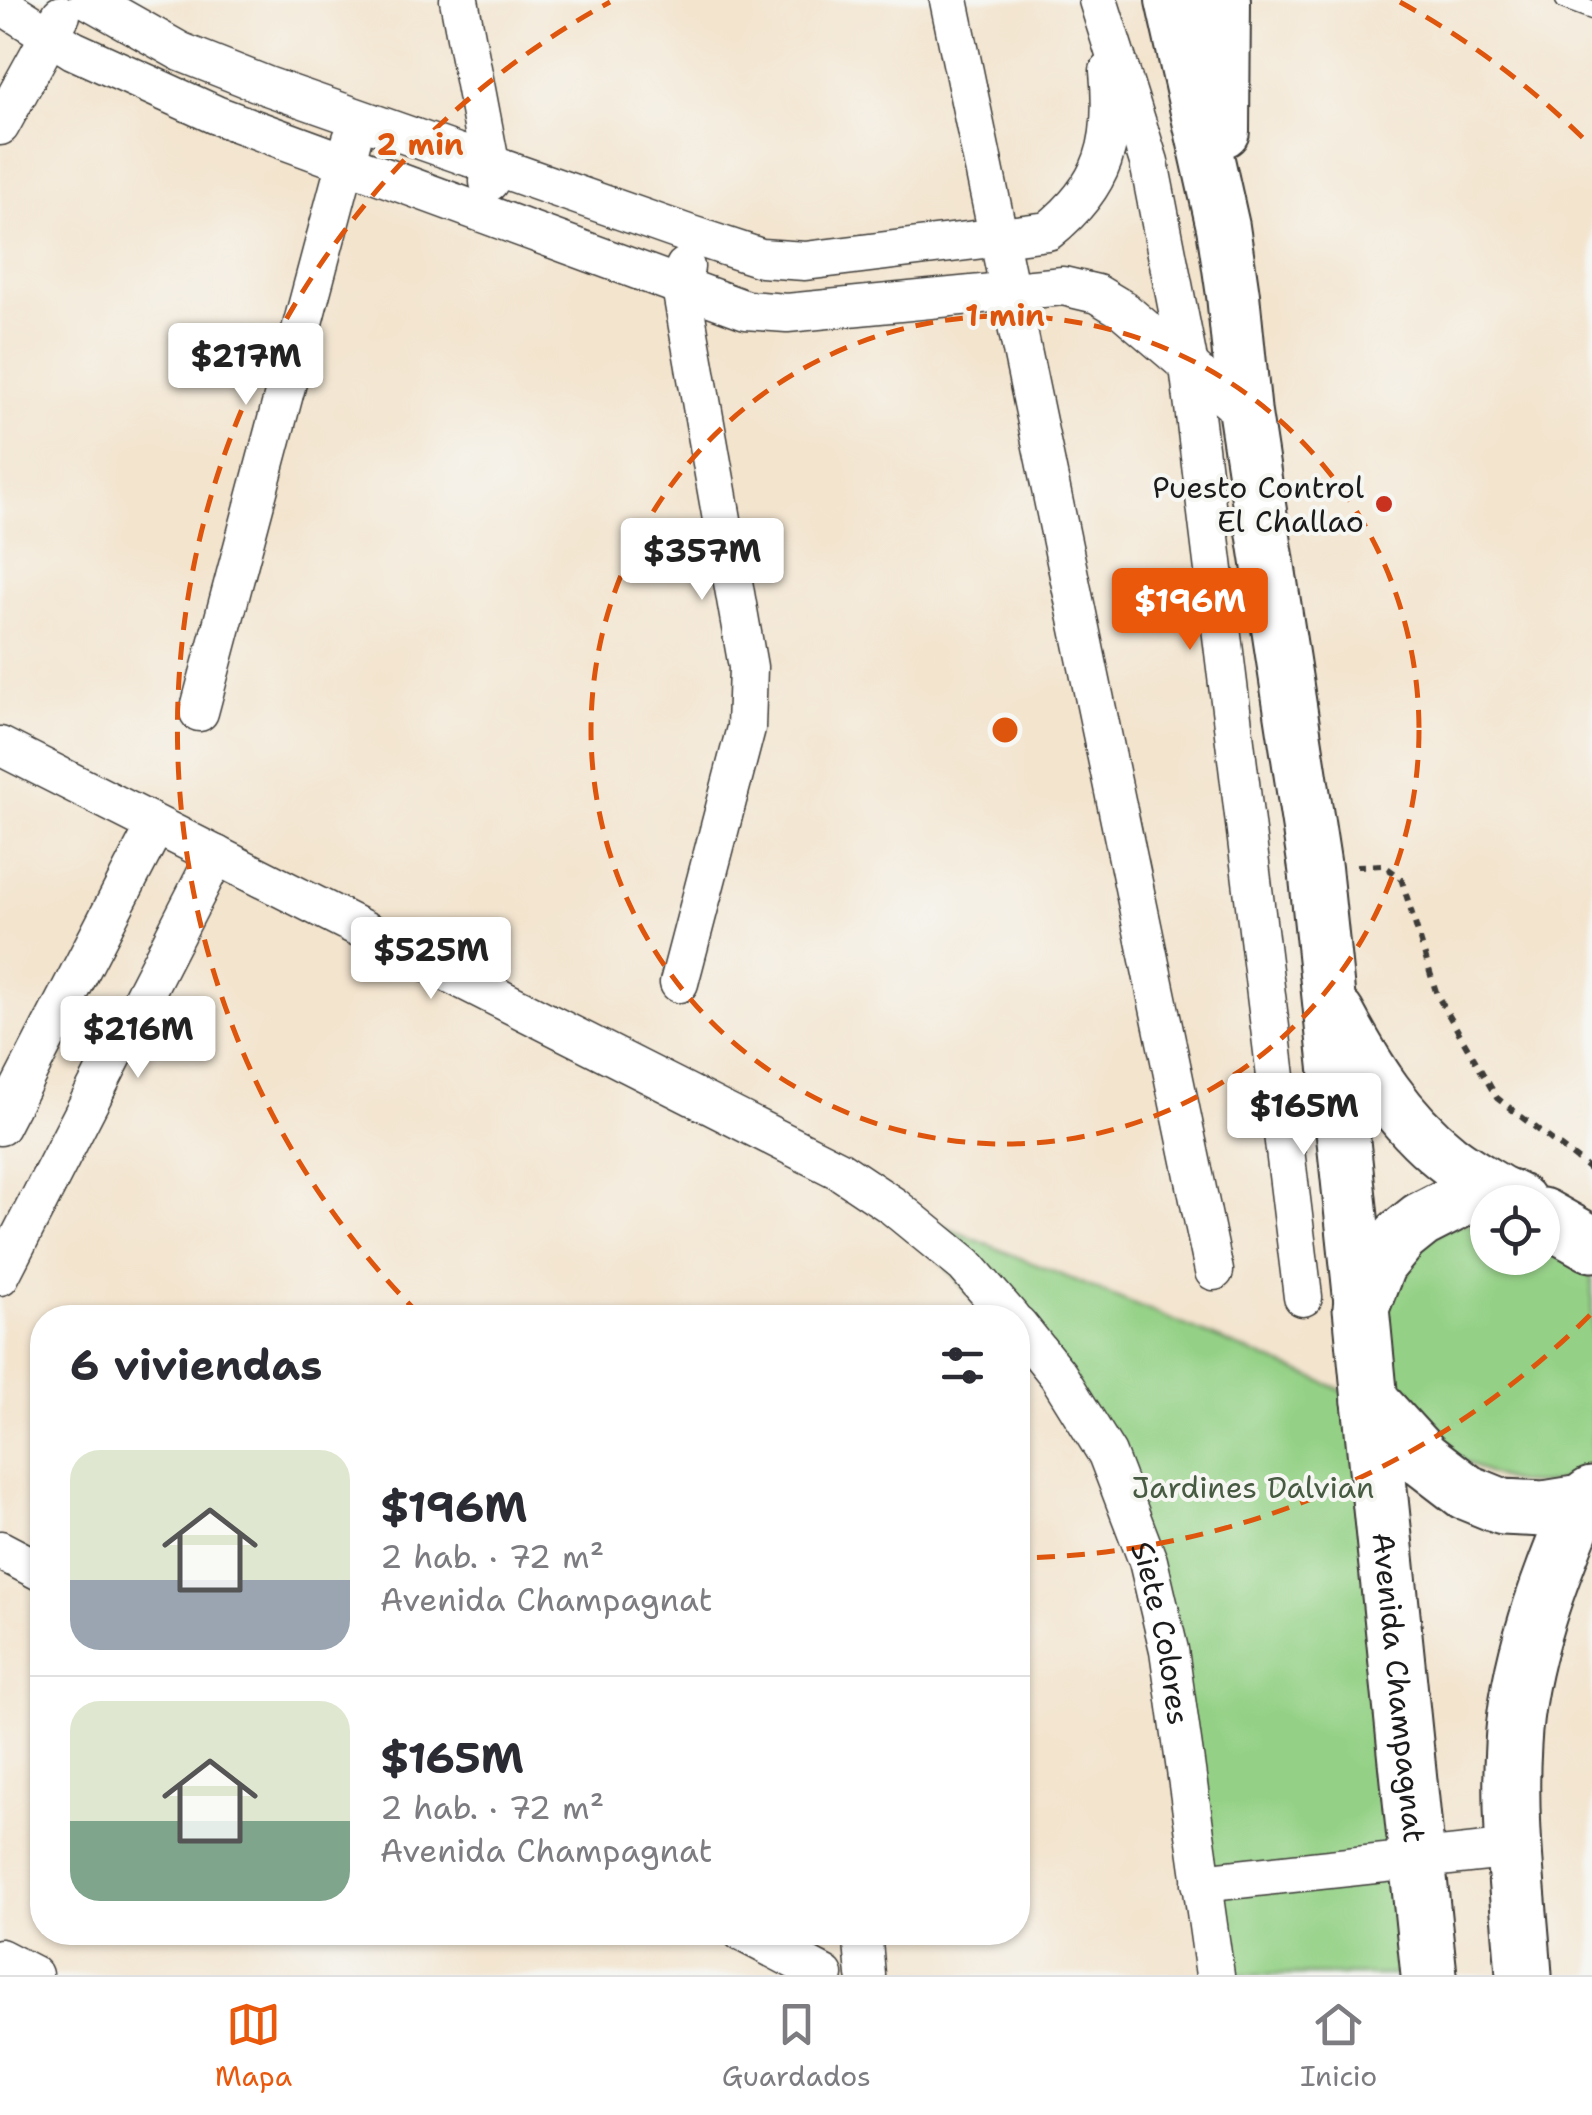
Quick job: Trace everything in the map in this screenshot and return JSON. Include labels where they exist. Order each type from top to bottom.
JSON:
[{"type":"main road","points":[[1172,0],[1223,227],[1245,414],[1315,868],[1361,1308]]},
{"type":"main road","points":[[1223,227],[1224,0]]},
{"type":"main road","points":[[1330,1000],[1384,1093],[1447,1158],[1490,1185]]},
{"type":"main road","points":[[1361,1308],[1378,1264],[1401,1236],[1421,1220],[1470,1196]]},
{"type":"main road","points":[[1560,1226],[1592,1244]]},
{"type":"main road","name":"Avenida Champagnat","points":[[1361,1308],[1429,1975]]},
{"type":"main road","points":[[1370,1401],[1422,1459],[1466,1492],[1503,1506],[1544,1508],[1586,1499]]},
{"type":"main road","points":[[1524,1974],[1514,1849],[1512,1745],[1520,1690],[1552,1575],[1586,1499]]},
{"type":"street","points":[[0,126],[70,0]]},
{"type":"street","points":[[89,0],[181,52],[356,117],[690,235],[762,258],[805,262],[1048,230],[1076,208],[1102,169],[1110,134],[1111,92],[1101,4]]},
{"type":"street","points":[[460,0],[490,163],[486,214]]},
{"type":"street","points":[[949,0],[1214,1271]]},
{"type":"street","points":[[0,4],[73,50],[216,115],[746,310],[787,313],[1062,286],[1097,294],[1122,310],[1245,414]]},
{"type":"street","points":[[1101,4],[1149,162],[1189,366],[1303,1297]]},
{"type":"street","points":[[199,712],[348,163],[356,117]]},
{"type":"street","points":[[680,983],[746,728],[748,667],[681,287],[690,235]]},
{"type":"street","points":[[0,746],[839,1170],[894,1206],[965,1265],[1000,1305]]},
{"type":"street","points":[[0,1126],[155,826]]},
{"type":"street","points":[[0,1276],[216,856]]},
{"type":"street","name":"Siete Colores","points":[[1030,1340],[1108,1454],[1148,1561],[1169,1650],[1215,1975]]},
{"type":"street","points":[[0,1550],[30,1566]]},
{"type":"street","points":[[1201,1883],[1514,1849]]},
{"type":"street","points":[[767,1945],[824,1975]]},
{"type":"street","points":[[863,1945],[866,1975]]},
{"type":"street","points":[[0,1958],[32,1975]]},
{"type":"street","points":[[1512,1975],[1524,1974]]},
{"type":"lane","points":[[1565,0],[1592,10]]},
{"type":"path","points":[[1315,868],[1383,865],[1400,878],[1437,995],[1497,1098],[1592,1171]]},
{"type":"green space","name":"Jardines Dalvian","points":[[893,1206],[1370,1401],[1429,1975],[1215,1975],[1201,1883],[1107,1454],[1030,1365],[1030,1305],[978,1305]]},
{"type":"green space","points":[[1470,1224],[1470,1275],[1560,1275],[1560,1252],[1592,1278],[1592,1462],[1563,1480],[1531,1484],[1498,1478],[1467,1462],[1437,1441],[1412,1414],[1392,1386],[1379,1357],[1384,1290],[1420,1247],[1442,1231]]},
{"type":"place","name":"Puesto Control El Challao","points":[[1384,504]]}]
